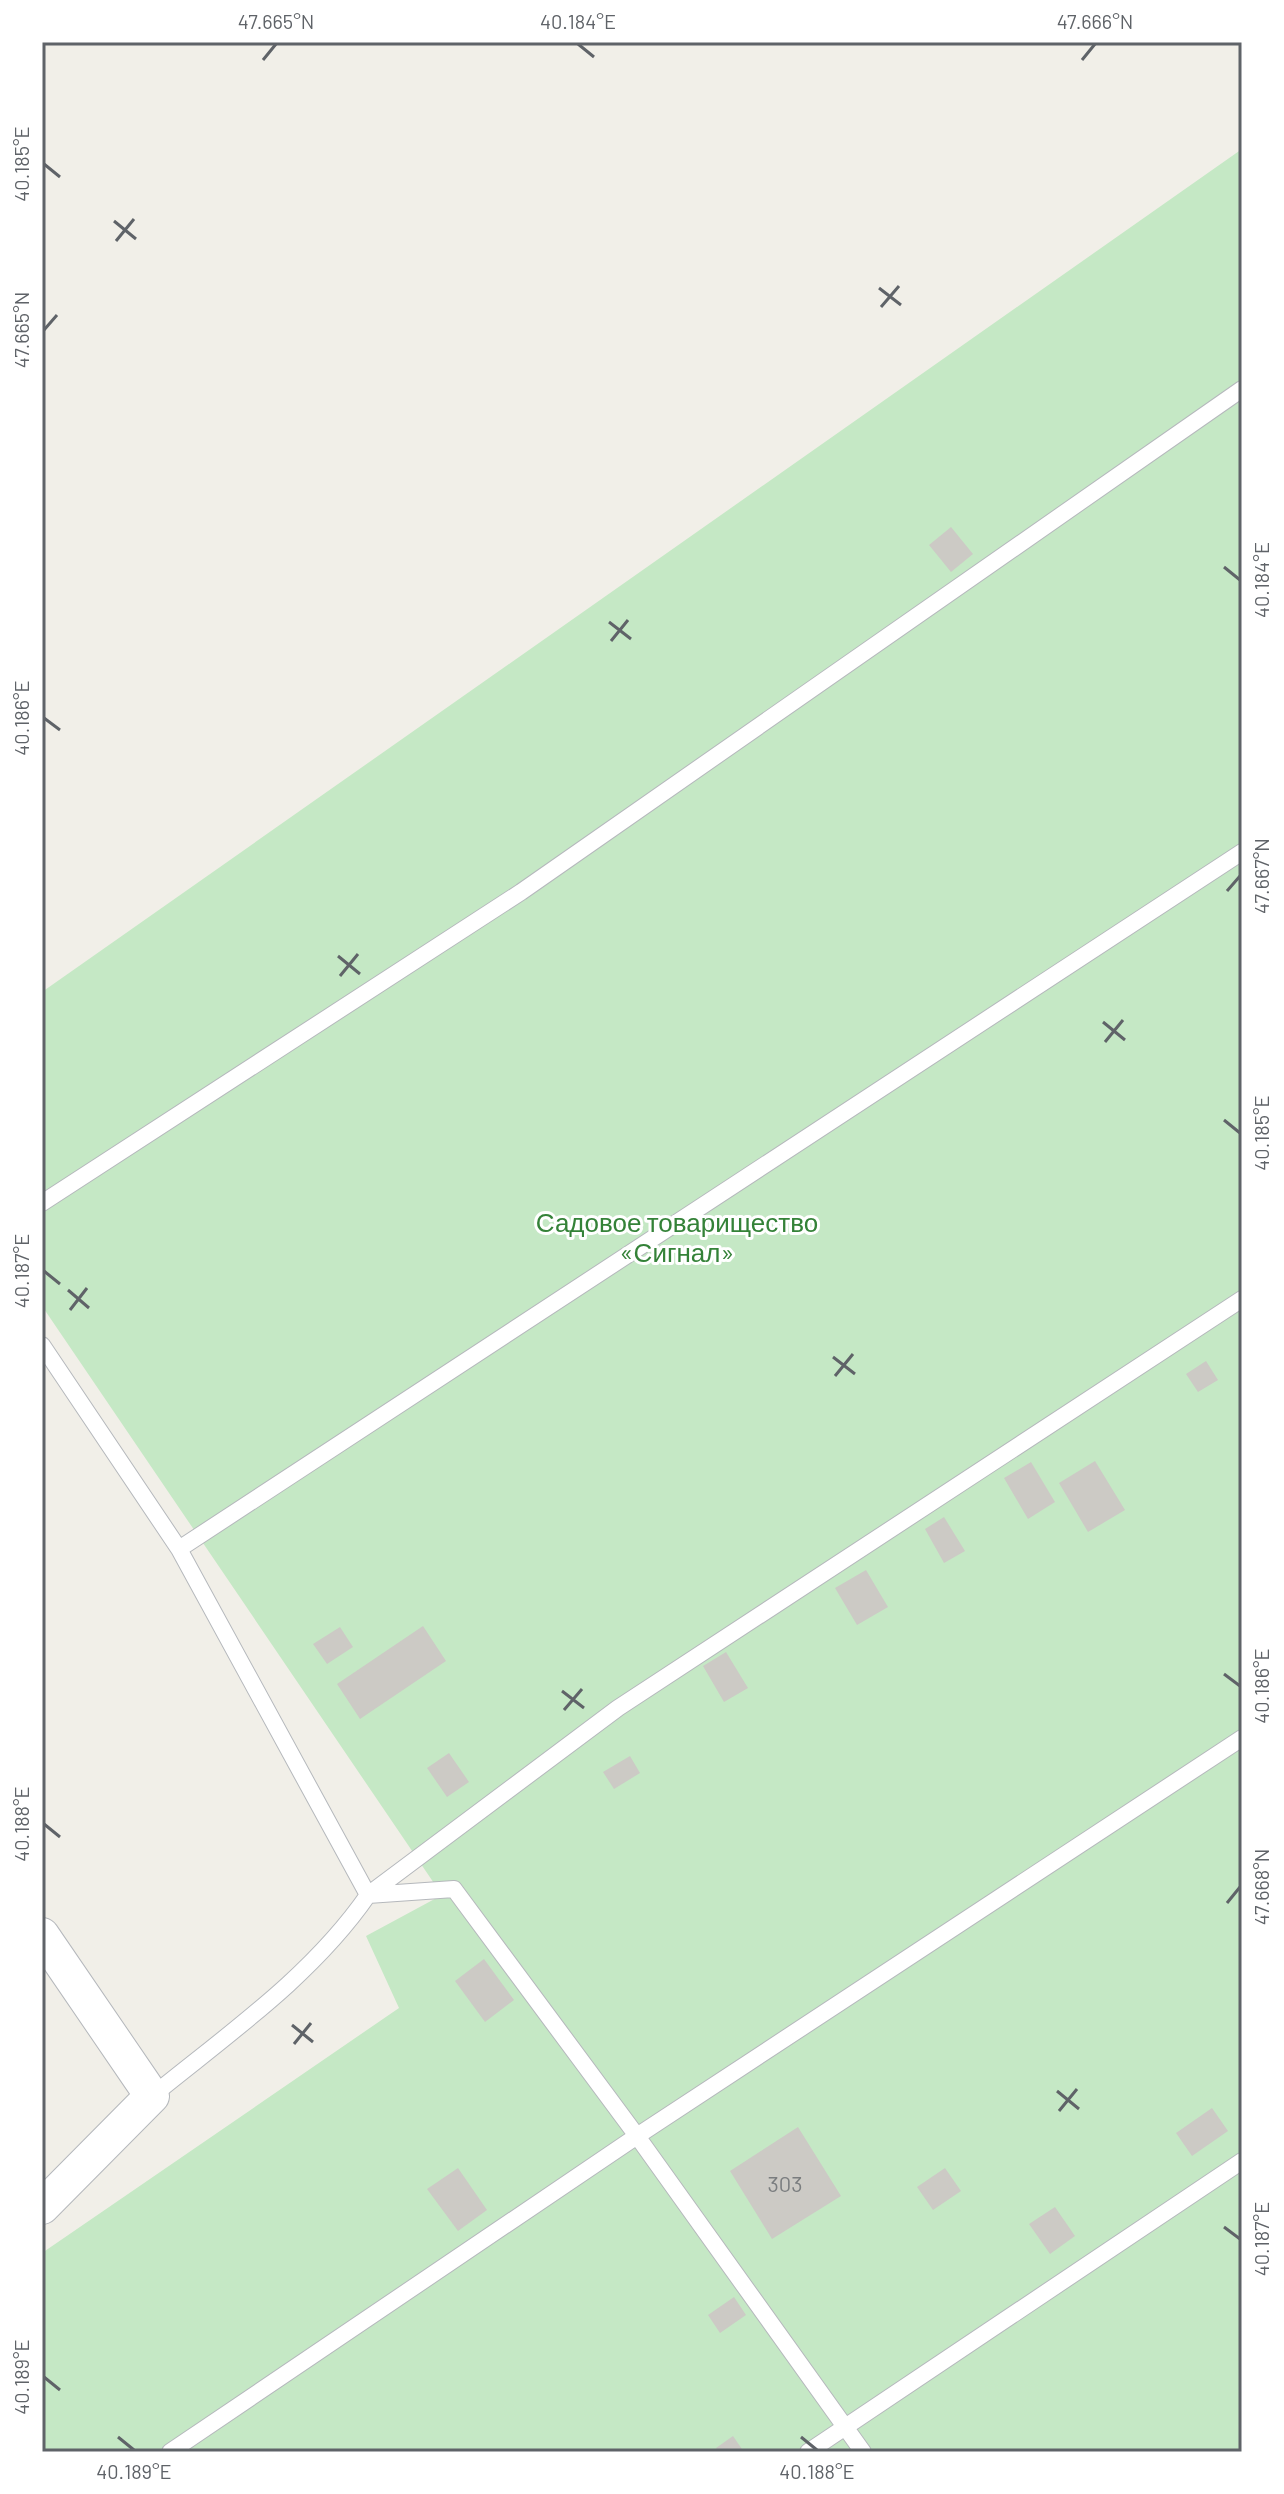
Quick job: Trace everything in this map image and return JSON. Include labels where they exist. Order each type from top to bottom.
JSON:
[{"type":"street","points":[[42,1935],[152,2096],[42,2207]]},
{"type":"lane","points":[[42,1203],[521,892],[1242,389]]},
{"type":"lane","points":[[179,1549],[1242,852]]},
{"type":"lane","points":[[152,2096],[273,1998],[348,1924],[368,1895],[618,1708],[1242,1299]]},
{"type":"lane","points":[[42,1345],[179,1549],[368,1895]]},
{"type":"lane","points":[[170,2452],[637,2136],[1242,1738]]},
{"type":"lane","points":[[368,1895],[454,1889],[637,2136],[863,2452]]},
{"type":"lane","points":[[808,2452],[1242,2161]]},
{"type":"green space","name":"Садовое товарищество «Сигнал»","points":[[1242,149],[1242,2452],[42,2452],[42,2253],[399,2008],[366,1936],[442,1895],[42,1306],[42,992]]},
{"type":"building","points":[[951,527],[973,554],[951,572],[929,545]]},
{"type":"building","points":[[1206,1361],[1218,1380],[1198,1392],[1186,1374]]},
{"type":"building","points":[[1095,1461],[1125,1510],[1088,1532],[1059,1483]]},
{"type":"building","points":[[1031,1462],[1055,1502],[1028,1519],[1004,1478]]},
{"type":"building","points":[[944,1517],[965,1551],[944,1563],[925,1529]]},
{"type":"building","points":[[866,1570],[888,1607],[857,1625],[835,1588]]},
{"type":"building","points":[[423,1626],[446,1661],[360,1719],[337,1684]]},
{"type":"building","points":[[340,1627],[353,1647],[327,1664],[313,1644]]},
{"type":"building","points":[[726,1652],[748,1688],[724,1702],[703,1666]]},
{"type":"building","points":[[449,1753],[469,1782],[447,1797],[427,1768]]},
{"type":"building","points":[[630,1756],[640,1773],[614,1789],[603,1772]]},
{"type":"building","points":[[484,1959],[514,2000],[485,2022],[455,1981]]},
{"type":"building","points":[[1212,2108],[1228,2131],[1192,2156],[1176,2133]]},
{"type":"building","points":[[798,2127],[841,2196],[772,2239],[730,2171]]},
{"type":"building","points":[[458,2168],[487,2210],[458,2231],[427,2189]]},
{"type":"building","points":[[945,2168],[961,2191],[933,2210],[917,2187]]},
{"type":"building","points":[[1055,2207],[1075,2236],[1050,2254],[1029,2224]]},
{"type":"building","points":[[734,2297],[746,2315],[720,2333],[708,2315]]},
{"type":"building","points":[[733,2436],[744,2452],[719,2452],[716,2448]]}]
